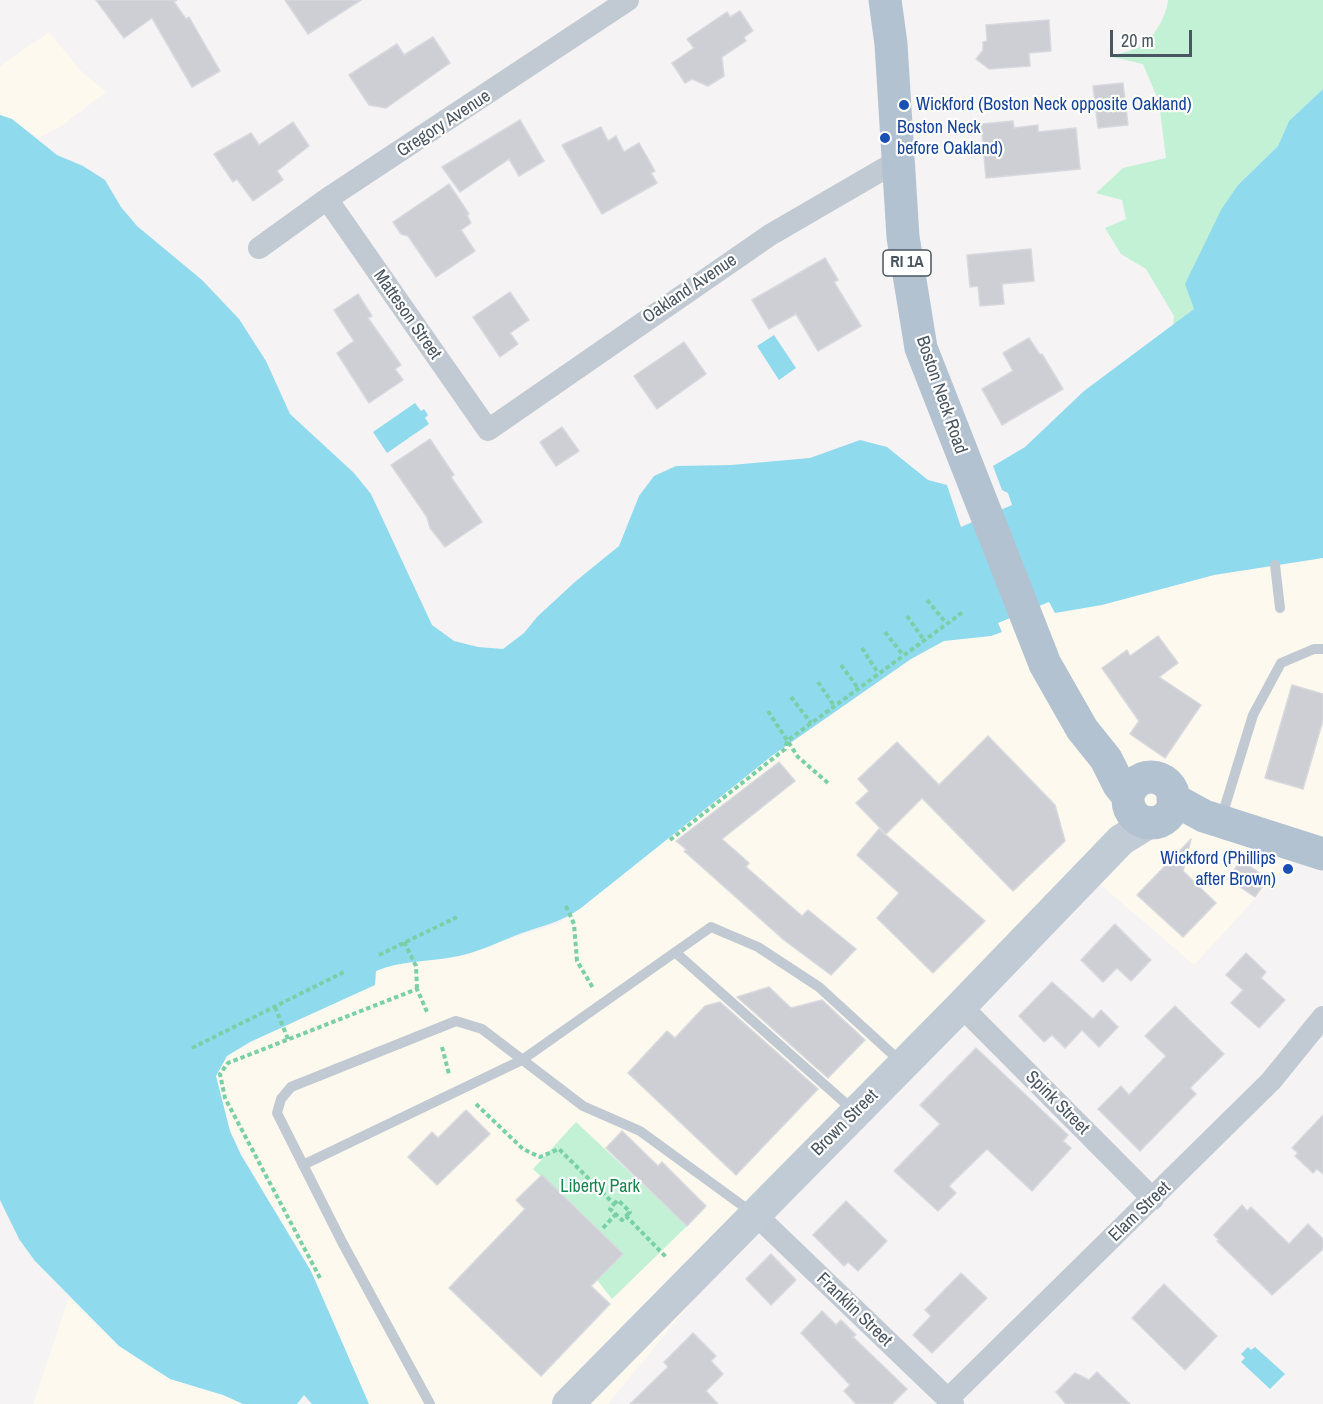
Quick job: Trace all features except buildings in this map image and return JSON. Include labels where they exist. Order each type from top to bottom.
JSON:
[{"type":"main road","name":"Boston Neck Road","points":[[885,0],[891,44],[903,237],[921,348],[1045,664],[1082,729],[1106,759],[1119,785],[1145,809]]},
{"type":"main road","points":[[1145,809],[1183,819],[1212,819],[1323,854]]},
{"type":"main road","name":"Brown Street","points":[[568,1404],[961,1006],[1145,809]]},
{"type":"street","name":"Gregory Avenue","points":[[259,248],[327,199],[527,69],[628,0]]},
{"type":"street","name":"Oakland Avenue","points":[[488,430],[770,235],[899,160]]},
{"type":"street","name":"Matteson Street","points":[[327,199],[488,430]]},
{"type":"street","name":"Spink Street","points":[[961,1006],[1153,1199]]},
{"type":"street","name":"Elam Street","points":[[951,1401],[1271,1081],[1323,1017]]},
{"type":"street","name":"Franklin Street","points":[[756,1215],[951,1401]]},
{"type":"lane","points":[[1275,565],[1280,608]]},
{"type":"lane","points":[[1212,819],[1253,715],[1281,663],[1314,649],[1323,649]]},
{"type":"lane","points":[[303,1165],[522,1060],[711,927],[758,947],[819,987],[903,1064]]},
{"type":"lane","points":[[675,952],[856,1113]]},
{"type":"lane","points":[[430,1404],[342,1242],[277,1113],[281,1099],[291,1087],[456,1021],[482,1029],[583,1106],[640,1131],[756,1215]]},
{"type":"path","points":[[927,600],[946,623]]},
{"type":"path","points":[[670,840],[784,749],[787,741],[963,612]]},
{"type":"path","points":[[907,616],[924,640]]},
{"type":"path","points":[[885,632],[903,655]]},
{"type":"path","points":[[862,648],[878,673]]},
{"type":"path","points":[[841,665],[858,688]]},
{"type":"path","points":[[818,682],[834,706]]},
{"type":"path","points":[[791,697],[811,723]]},
{"type":"path","points":[[768,711],[798,757],[828,783]]},
{"type":"path","points":[[566,906],[574,924],[577,961],[603,1002]]},
{"type":"path","points":[[379,955],[457,917]]},
{"type":"path","points":[[404,942],[416,966],[417,989]]},
{"type":"path","points":[[192,1048],[344,972]]},
{"type":"path","points":[[275,1007],[288,1039]]},
{"type":"path","points":[[614,1204],[618,1200],[630,1212],[626,1216]]},
{"type":"path","points":[[603,1228],[616,1214]]},
{"type":"shaded area","points":[[49,32],[82,72],[106,92],[60,127],[38,138],[12,119],[0,115],[0,66]]},
{"type":"shaded area","points":[[1323,558],[1323,854],[1288,863],[1194,965],[1088,874],[760,1218],[608,1404],[369,1404],[311,1271],[280,1223],[230,1131],[216,1076],[227,1056],[273,1031],[375,985],[376,971],[395,963],[449,958],[557,924],[581,908],[773,755],[911,659],[944,641],[991,636],[998,623],[1050,601],[1055,613],[1102,605],[1214,575]]},
{"type":"shaded area","points":[[69,1297],[119,1346],[170,1379],[223,1395],[243,1404],[33,1404]]},
{"type":"green space","points":[[1168,0],[1323,0],[1323,89],[1289,121],[1278,146],[1238,185],[1194,309],[1173,326],[1174,316],[1146,269],[1121,254],[1105,228],[1126,219],[1122,200],[1096,193],[1123,168],[1166,158],[1159,102],[1143,64],[1108,56],[1143,45],[1162,21]]},
{"type":"green space","name":"Liberty Park","points":[[576,1122],[687,1226],[612,1299],[597,1280],[623,1254],[533,1169]]},
{"type":"water","points":[[1323,89],[1323,558],[1214,575],[1102,605],[1055,613],[1049,602],[998,623],[1002,632],[991,636],[944,641],[911,659],[773,755],[581,908],[557,921],[470,953],[376,971],[375,985],[250,1042],[227,1056],[216,1076],[230,1131],[241,1155],[311,1271],[369,1404],[312,1404],[304,1395],[297,1404],[243,1404],[223,1395],[170,1379],[119,1346],[35,1261],[19,1239],[0,1200],[0,115],[12,119],[57,155],[83,166],[105,180],[121,207],[137,226],[202,280],[239,319],[266,361],[290,414],[354,473],[371,494],[432,625],[454,641],[478,647],[503,649],[524,633],[537,617],[576,581],[619,546],[639,496],[654,476],[676,466],[731,465],[810,458],[860,440],[887,447],[928,480],[947,485],[961,527],[1012,505],[1008,493],[1002,490],[993,466],[1025,447],[1084,391],[1194,309],[1185,284],[1221,210],[1238,185],[1278,146],[1289,121]]},
{"type":"water","points":[[774,335],[796,368],[779,380],[757,346]]},
{"type":"water","points":[[415,403],[421,411],[424,409],[428,415],[425,418],[429,424],[387,453],[373,432]]},
{"type":"water","points":[[1248,1347],[1251,1350],[1255,1347],[1285,1374],[1270,1389],[1241,1362],[1245,1358],[1241,1354]]},
{"type":"place","name":"Wickford (Boston Neck opposite Oakland)","points":[[904,105]]},
{"type":"place","name":"Boston Neck before Oakland)","points":[[885,138]]},
{"type":"place","name":"Wickford (Phillips after Brown)","points":[[1288,869]]}]
